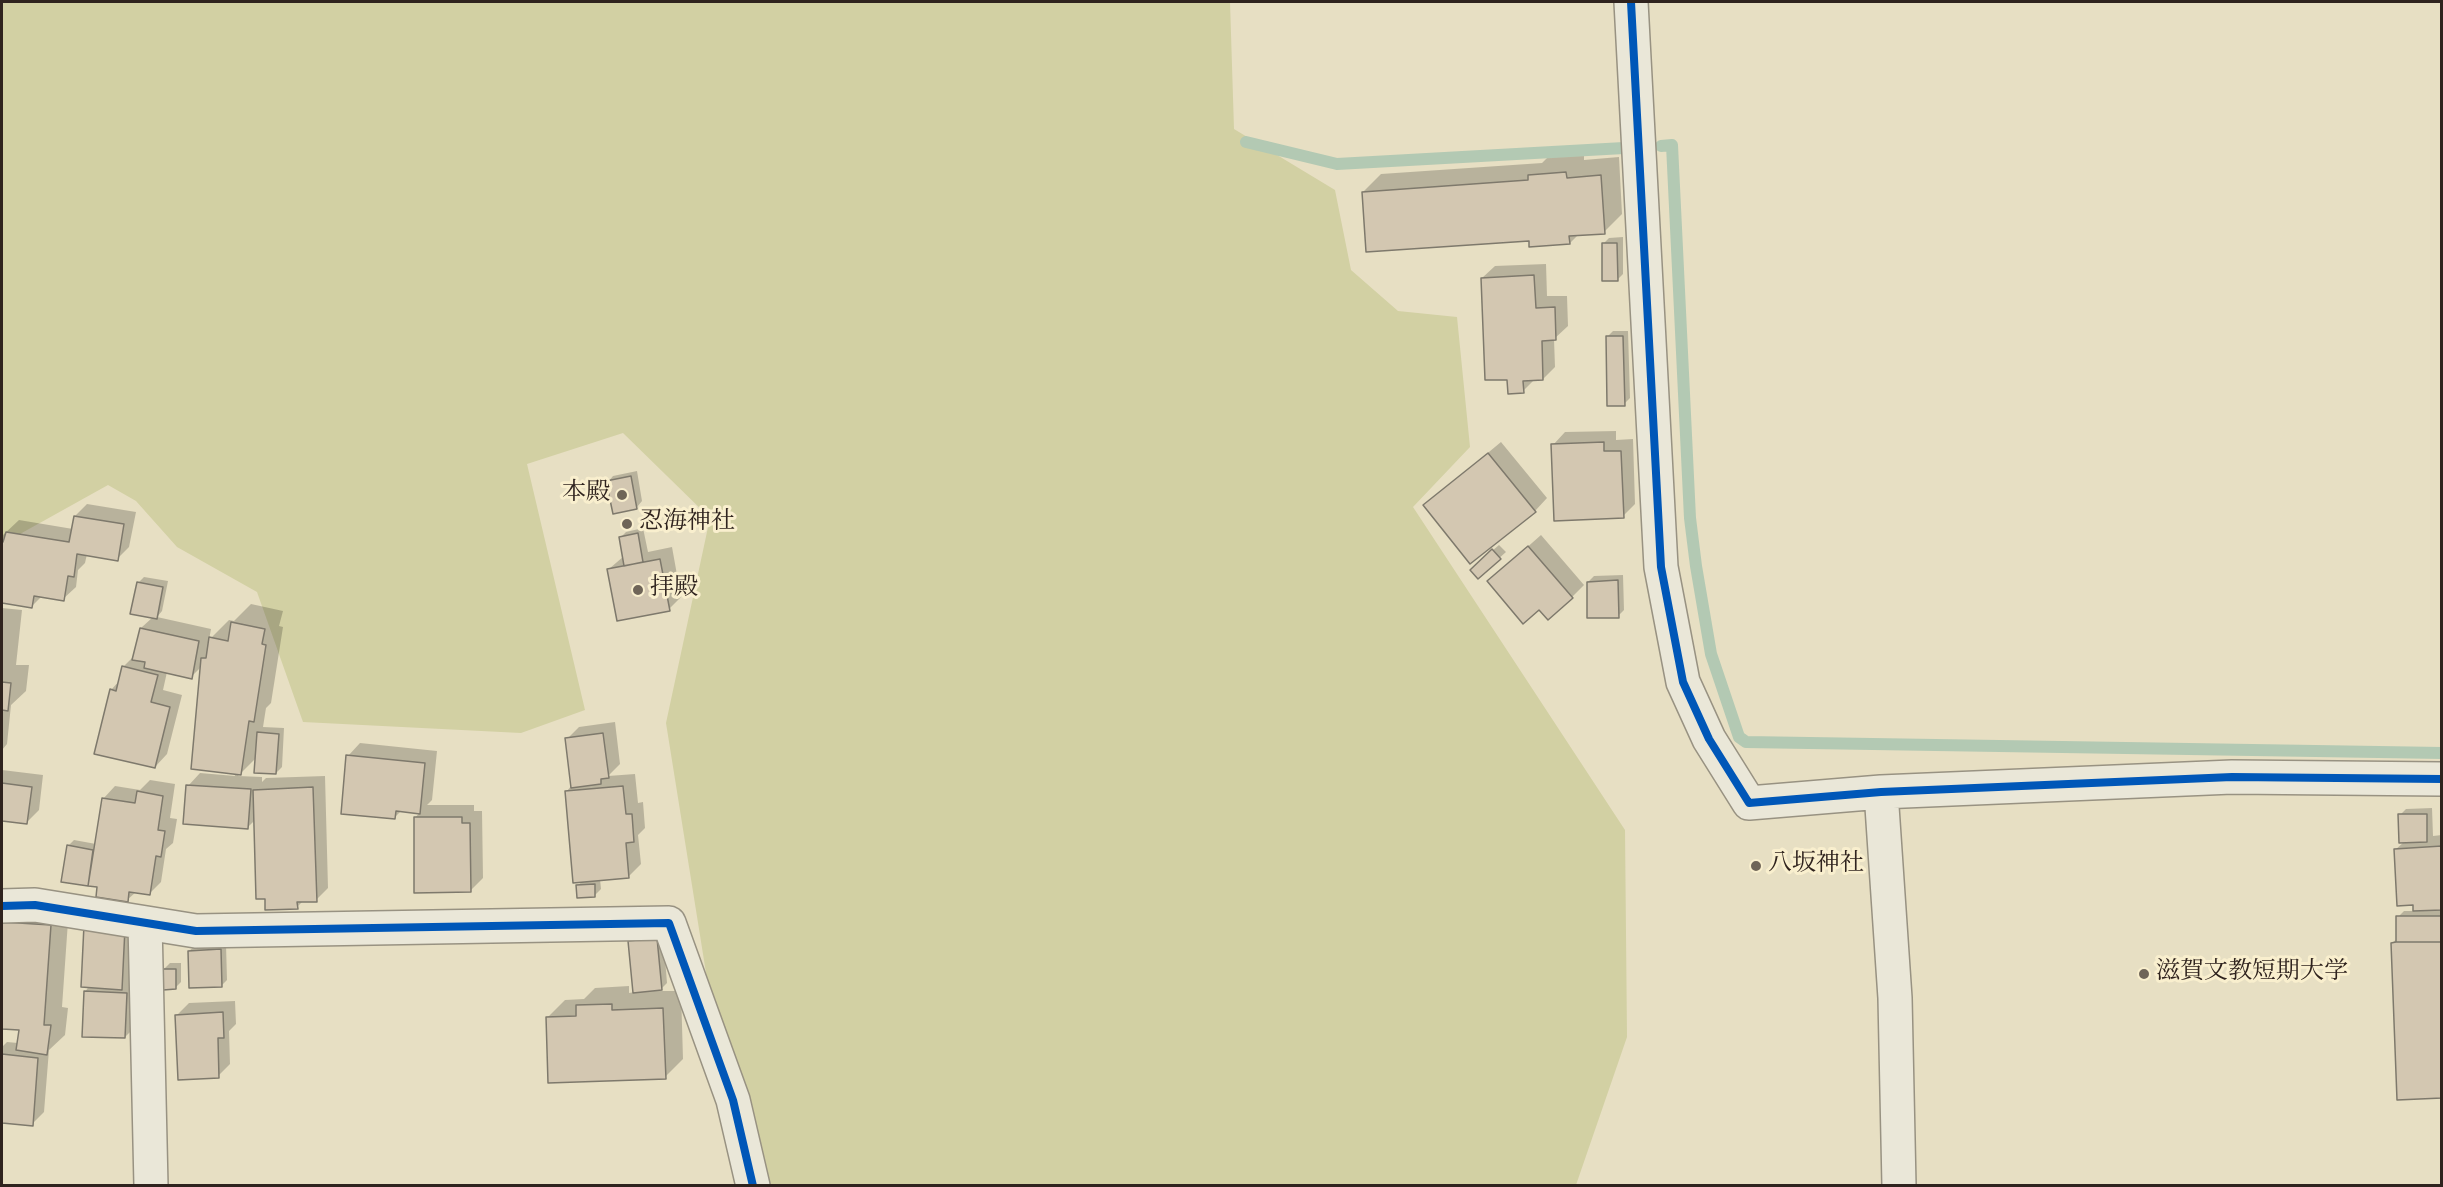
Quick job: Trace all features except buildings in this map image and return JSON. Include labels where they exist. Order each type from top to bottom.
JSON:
[{"type":"street","points":[[1631,2],[1660,567],[1683,682],[1709,739],[1749,803],[1881,792],[2232,777],[2442,779]]},
{"type":"street","points":[[1881,792],[1895,998],[1899,1185]]},
{"type":"street","points":[[2,906],[35,905],[196,931],[669,923],[733,1100],[753,1185]]},
{"type":"street","points":[[145,923],[151,1185]]},
{"type":"shaded area","points":[[2,2],[1230,2],[1234,129],[1335,190],[1351,270],[1398,311],[1457,317],[1470,447],[1413,507],[1625,830],[1627,1037],[1576,1185],[740,1185],[666,723],[710,518],[623,433],[527,464],[585,710],[521,733],[303,722],[257,592],[177,547],[136,501],[108,485],[20,534],[2,538]]},
{"type":"waterway","points":[[1246,142],[1337,164],[1624,148]]},
{"type":"waterway","points":[[1661,146],[1672,145],[1690,518],[1696,566],[1711,654],[1739,737],[1746,742],[2442,753]]},
{"type":"cycle path","points":[[1631,2],[1661,567],[1683,682],[1709,739],[1749,803],[1881,792],[2232,777],[2442,779]]},
{"type":"cycle path","points":[[2,906],[35,905],[196,931],[669,923],[733,1100],[753,1186]]},
{"type":"place","name":"本殿","points":[[622,495]]},
{"type":"place","name":"忍海神社","points":[[627,524]]},
{"type":"place","name":"拝殿","points":[[638,590]]},
{"type":"place","name":"八坂神社","points":[[1756,866]]},
{"type":"place","name":"滋賀文教短期大学","points":[[2144,974]]}]
